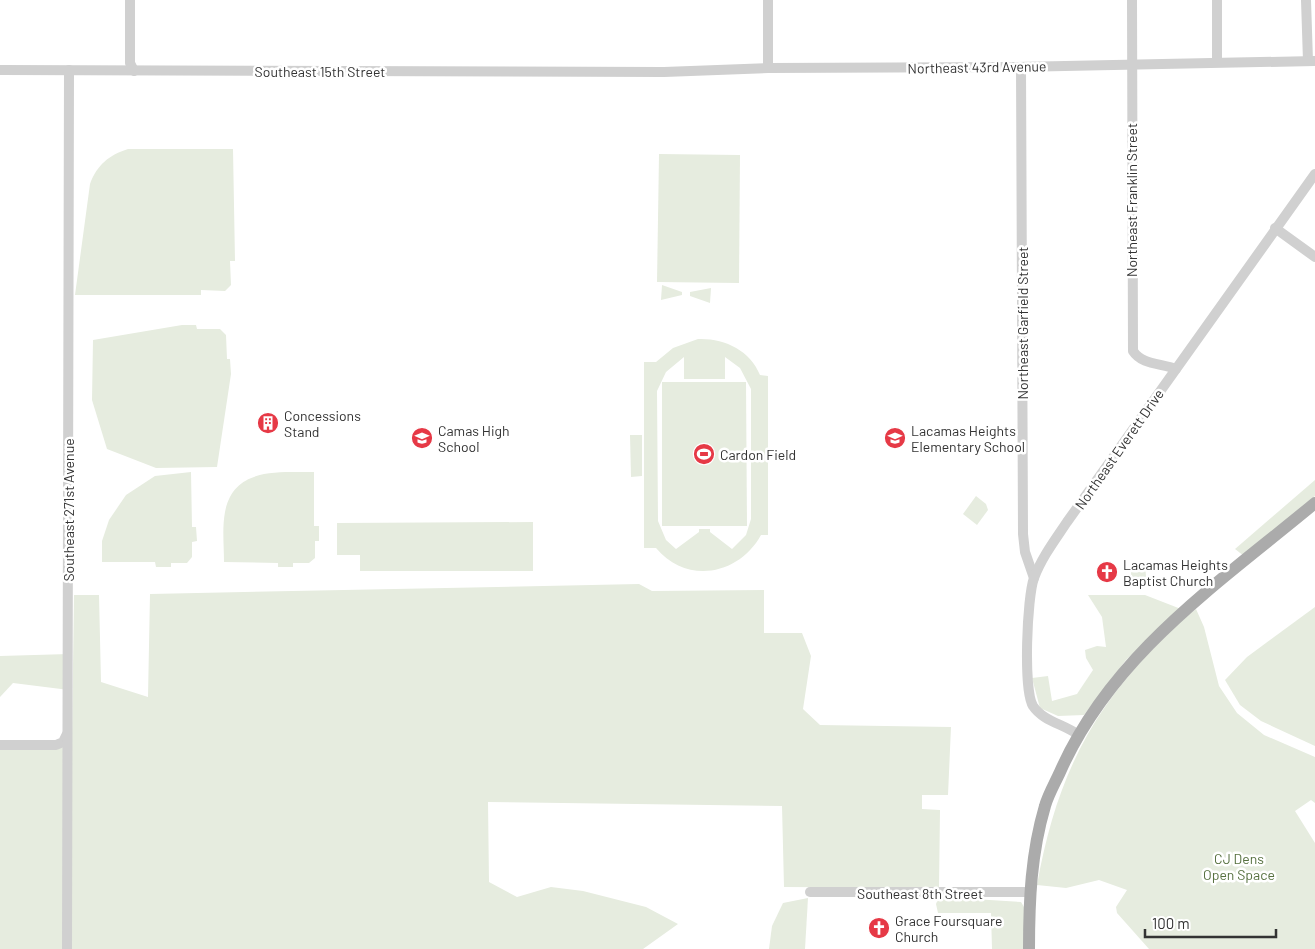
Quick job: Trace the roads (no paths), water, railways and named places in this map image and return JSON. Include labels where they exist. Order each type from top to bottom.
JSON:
[{"type":"main road","points":[[1029,949],[1030,892],[1034,855],[1045,804],[1077,734],[1124,670],[1160,634],[1315,503]]},
{"type":"street","points":[[130,0],[130,64],[134,71]]},
{"type":"street","points":[[768,0],[768,68]]},
{"type":"street","name":"Northeast Franklin Street","points":[[1132,0],[1133,351],[1138,358],[1146,362],[1163,364],[1176,369]]},
{"type":"street","points":[[1217,0],[1218,62]]},
{"type":"street","points":[[1306,0],[1311,61]]},
{"type":"street","name":"Northeast 43rd Avenue","points":[[639,72],[768,68],[1021,67],[1311,61]]},
{"type":"street","name":"Northeast Garfield Street","points":[[1021,67],[1022,534],[1025,552],[1034,578]]},
{"type":"street","name":"Southeast 15th Street","points":[[0,70],[639,72]]},
{"type":"street","name":"Southeast 271st Avenue","points":[[67,949],[69,70]]},
{"type":"street","name":"Northeast Everett Drive","points":[[1077,734],[1038,713],[1031,703],[1028,690],[1028,626],[1034,578],[1048,551],[1067,522],[1315,174]]},
{"type":"street","points":[[1275,228],[1315,256]]},
{"type":"street","points":[[0,745],[56,746],[63,742],[68,733]]},
{"type":"street","name":"Southeast 8th Street","points":[[810,892],[1030,892]]},
{"type":"place","name":"Concessions Stand","points":[[268,423]]},
{"type":"place","name":"Camas High School","points":[[422,438]]},
{"type":"place","name":"Lacamas Heights Elementary School","points":[[895,438]]},
{"type":"place","name":"Cardon Field","points":[[704,454]]},
{"type":"place","name":"Lacamas Heights Baptist Church","points":[[1107,572]]},
{"type":"place","name":"Grace Foursquare Church","points":[[879,928]]},
{"type":"park label","name":"CJ Dens Open Space","points":[[1239,866]]}]
